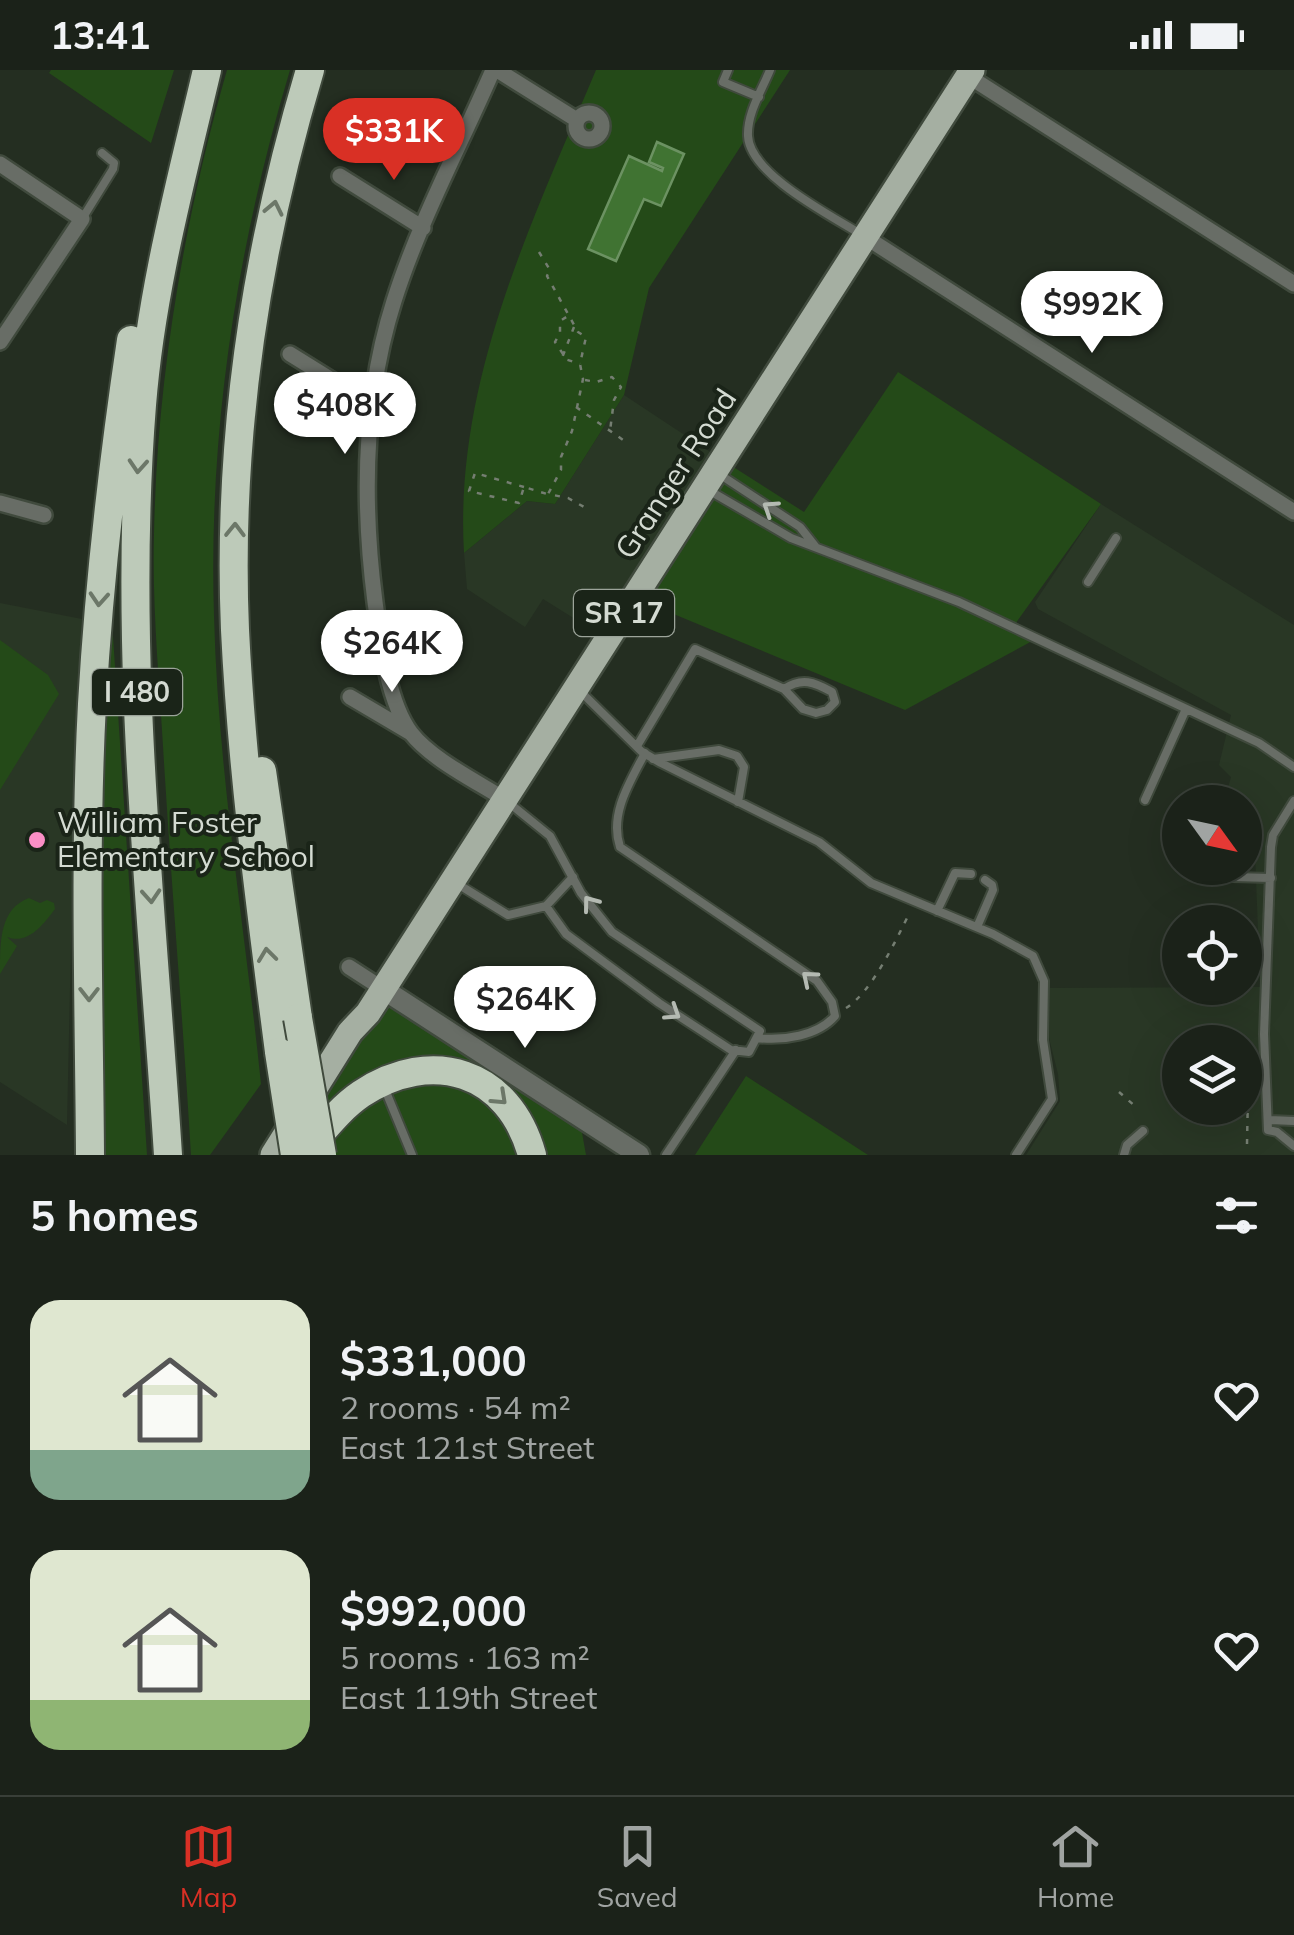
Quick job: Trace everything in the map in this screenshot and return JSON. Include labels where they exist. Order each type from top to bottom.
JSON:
[{"type":"highway","name":"I 480","points":[[168,1155],[137,685],[134,539],[144,386],[168,231],[206,70]]},
{"type":"highway","points":[[298,1155],[279,1052],[249,810],[235,628],[236,513],[248,356],[278,185],[310,70]]},
{"type":"highway","points":[[90,1155],[90,784],[102,555],[136,303],[168,231]]},
{"type":"highway","points":[[235,628],[265,788],[322,1155]]},
{"type":"highway","points":[[298,1155],[348,1104],[382,1083],[430,1070],[464,1074],[509,1105],[532,1155]]},
{"type":"main road","name":"Granger Road","points":[[285,1155],[452,880],[970,73]]},
{"type":"main road","name":"Granger Road","points":[[273,1155],[350,1032],[368,1013]]},
{"type":"street","points":[[410,733],[389,680],[368,550],[366,478],[372,405],[393,302],[494,70],[576,120]]},
{"type":"street","points":[[970,73],[1294,284]]},
{"type":"street","points":[[0,164],[82,218],[0,342]]},
{"type":"street","points":[[340,176],[423,228]]},
{"type":"street","points":[[867,238],[1294,512]]},
{"type":"street","points":[[290,354],[372,405]]},
{"type":"street","points":[[0,503],[44,515]]},
{"type":"street","points":[[350,696],[504,799]]},
{"type":"street","points":[[349,966],[639,1155]]},
{"type":"lane","points":[[728,70],[723,82],[759,97]]},
{"type":"lane","points":[[770,70],[750,116],[748,139],[760,164],[780,182],[867,238]]},
{"type":"lane","points":[[82,218],[114,164],[102,154]]},
{"type":"lane","points":[[712,480],[800,527],[818,550]]},
{"type":"lane","points":[[712,480],[760,523],[818,550],[958,602],[1259,743],[1294,768]]},
{"type":"lane","points":[[1088,582],[1116,538]]},
{"type":"lane","points":[[756,1038],[774,1040],[824,1028],[834,1014],[832,1002],[816,981],[620,847],[616,821],[624,795],[695,649],[784,689],[803,709],[827,710],[834,702],[832,692],[808,681],[795,682],[784,689]]},
{"type":"lane","points":[[576,687],[645,753],[819,842],[871,883],[977,927],[1034,956],[1044,982],[1043,1040],[1052,1100],[1016,1155]]},
{"type":"lane","points":[[1144,800],[1186,709]]},
{"type":"lane","points":[[645,753],[719,750],[737,756],[744,768],[738,802]]},
{"type":"lane","points":[[504,799],[550,836],[581,893],[612,932],[760,1032],[750,1052],[736,1050],[658,1003],[566,934],[546,906]]},
{"type":"lane","points":[[1268,1125],[1264,1034],[1273,835],[1294,801]]},
{"type":"lane","points":[[938,911],[956,873],[971,874]]},
{"type":"lane","points":[[452,880],[508,915],[546,906],[574,877]]},
{"type":"lane","points":[[1262,878],[1270,878]]},
{"type":"lane","points":[[977,927],[993,890],[984,880]]},
{"type":"lane","points":[[666,1155],[736,1050]]},
{"type":"lane","points":[[382,1083],[412,1155]]},
{"type":"lane","points":[[1268,1125],[1294,1121]]},
{"type":"lane","points":[[1268,1125],[1294,1146]]},
{"type":"lane","points":[[1124,1155],[1127,1145],[1143,1130]]},
{"type":"path","points":[[538,252],[574,326],[586,338],[580,364],[583,380],[572,431],[561,457],[561,470],[548,494]]},
{"type":"path","points":[[569,316],[560,321],[555,342],[562,358],[580,364]]},
{"type":"path","points":[[563,354],[574,326]]},
{"type":"path","points":[[583,380],[596,382],[612,377],[620,387],[610,431]]},
{"type":"path","points":[[575,406],[626,442]]},
{"type":"path","points":[[524,487],[519,503],[469,491],[474,473],[568,498],[584,507]]},
{"type":"path","points":[[834,1014],[852,1005],[893,946],[915,901]]},
{"type":"path","points":[[1119,1092],[1136,1107]]},
{"type":"path","points":[[1247,1125],[1247,1144]]},
{"type":"shaded area","points":[[174,70],[151,143],[49,73]]},
{"type":"shaded area","points":[[227,70],[290,70],[255,204],[230,340],[221,409],[213,547],[221,733],[261,1084],[210,1155],[191,1155],[156,640],[154,534],[161,417],[175,300],[198,184]]},
{"type":"shaded area","points":[[596,70],[790,70],[649,288],[624,395],[555,504],[527,501],[464,553],[464,489],[471,427],[484,366],[523,245]]},
{"type":"shaded area","points":[[657,142],[684,154],[661,206],[644,199],[616,261],[588,249],[629,156],[662,171],[663,168],[649,162]]},
{"type":"shaded area","points":[[898,372],[1101,504],[1013,627],[1036,639],[905,710],[635,598],[724,461],[804,512]]},
{"type":"shaded area","points":[[624,395],[724,461],[607,639],[543,599],[525,627],[467,589],[464,553],[527,501],[555,504]]},
{"type":"shaded area","points":[[1101,504],[1294,625],[1294,1155],[1026,1155],[1060,1101],[1049,1038],[1050,988],[1162,987],[1162,1005],[1262,1005],[1262,905],[1257,905],[1256,885],[1262,885],[1262,785],[1229,785],[1231,777],[1219,765],[1231,715],[1038,609],[1035,602]]},
{"type":"shaded area","name":"William Foster Elementary School","points":[[0,603],[82,619],[67,1125],[0,1082]]},
{"type":"shaded area","points":[[110,633],[147,1155],[101,1155],[97,819]]},
{"type":"shaded area","points":[[0,640],[48,675],[59,694],[0,790]]},
{"type":"shaded area","points":[[29,898],[40,903],[47,900],[54,903],[55,909],[28,936],[7,937],[17,946],[0,974],[7,918],[19,903]]},
{"type":"shaded area","points":[[383,989],[579,1116],[586,1155],[322,1155],[311,1090]]},
{"type":"shaded area","points":[[746,1076],[868,1155],[695,1155]]},
{"type":"place","name":"William Foster Elementary School","points":[[37,840]]}]
